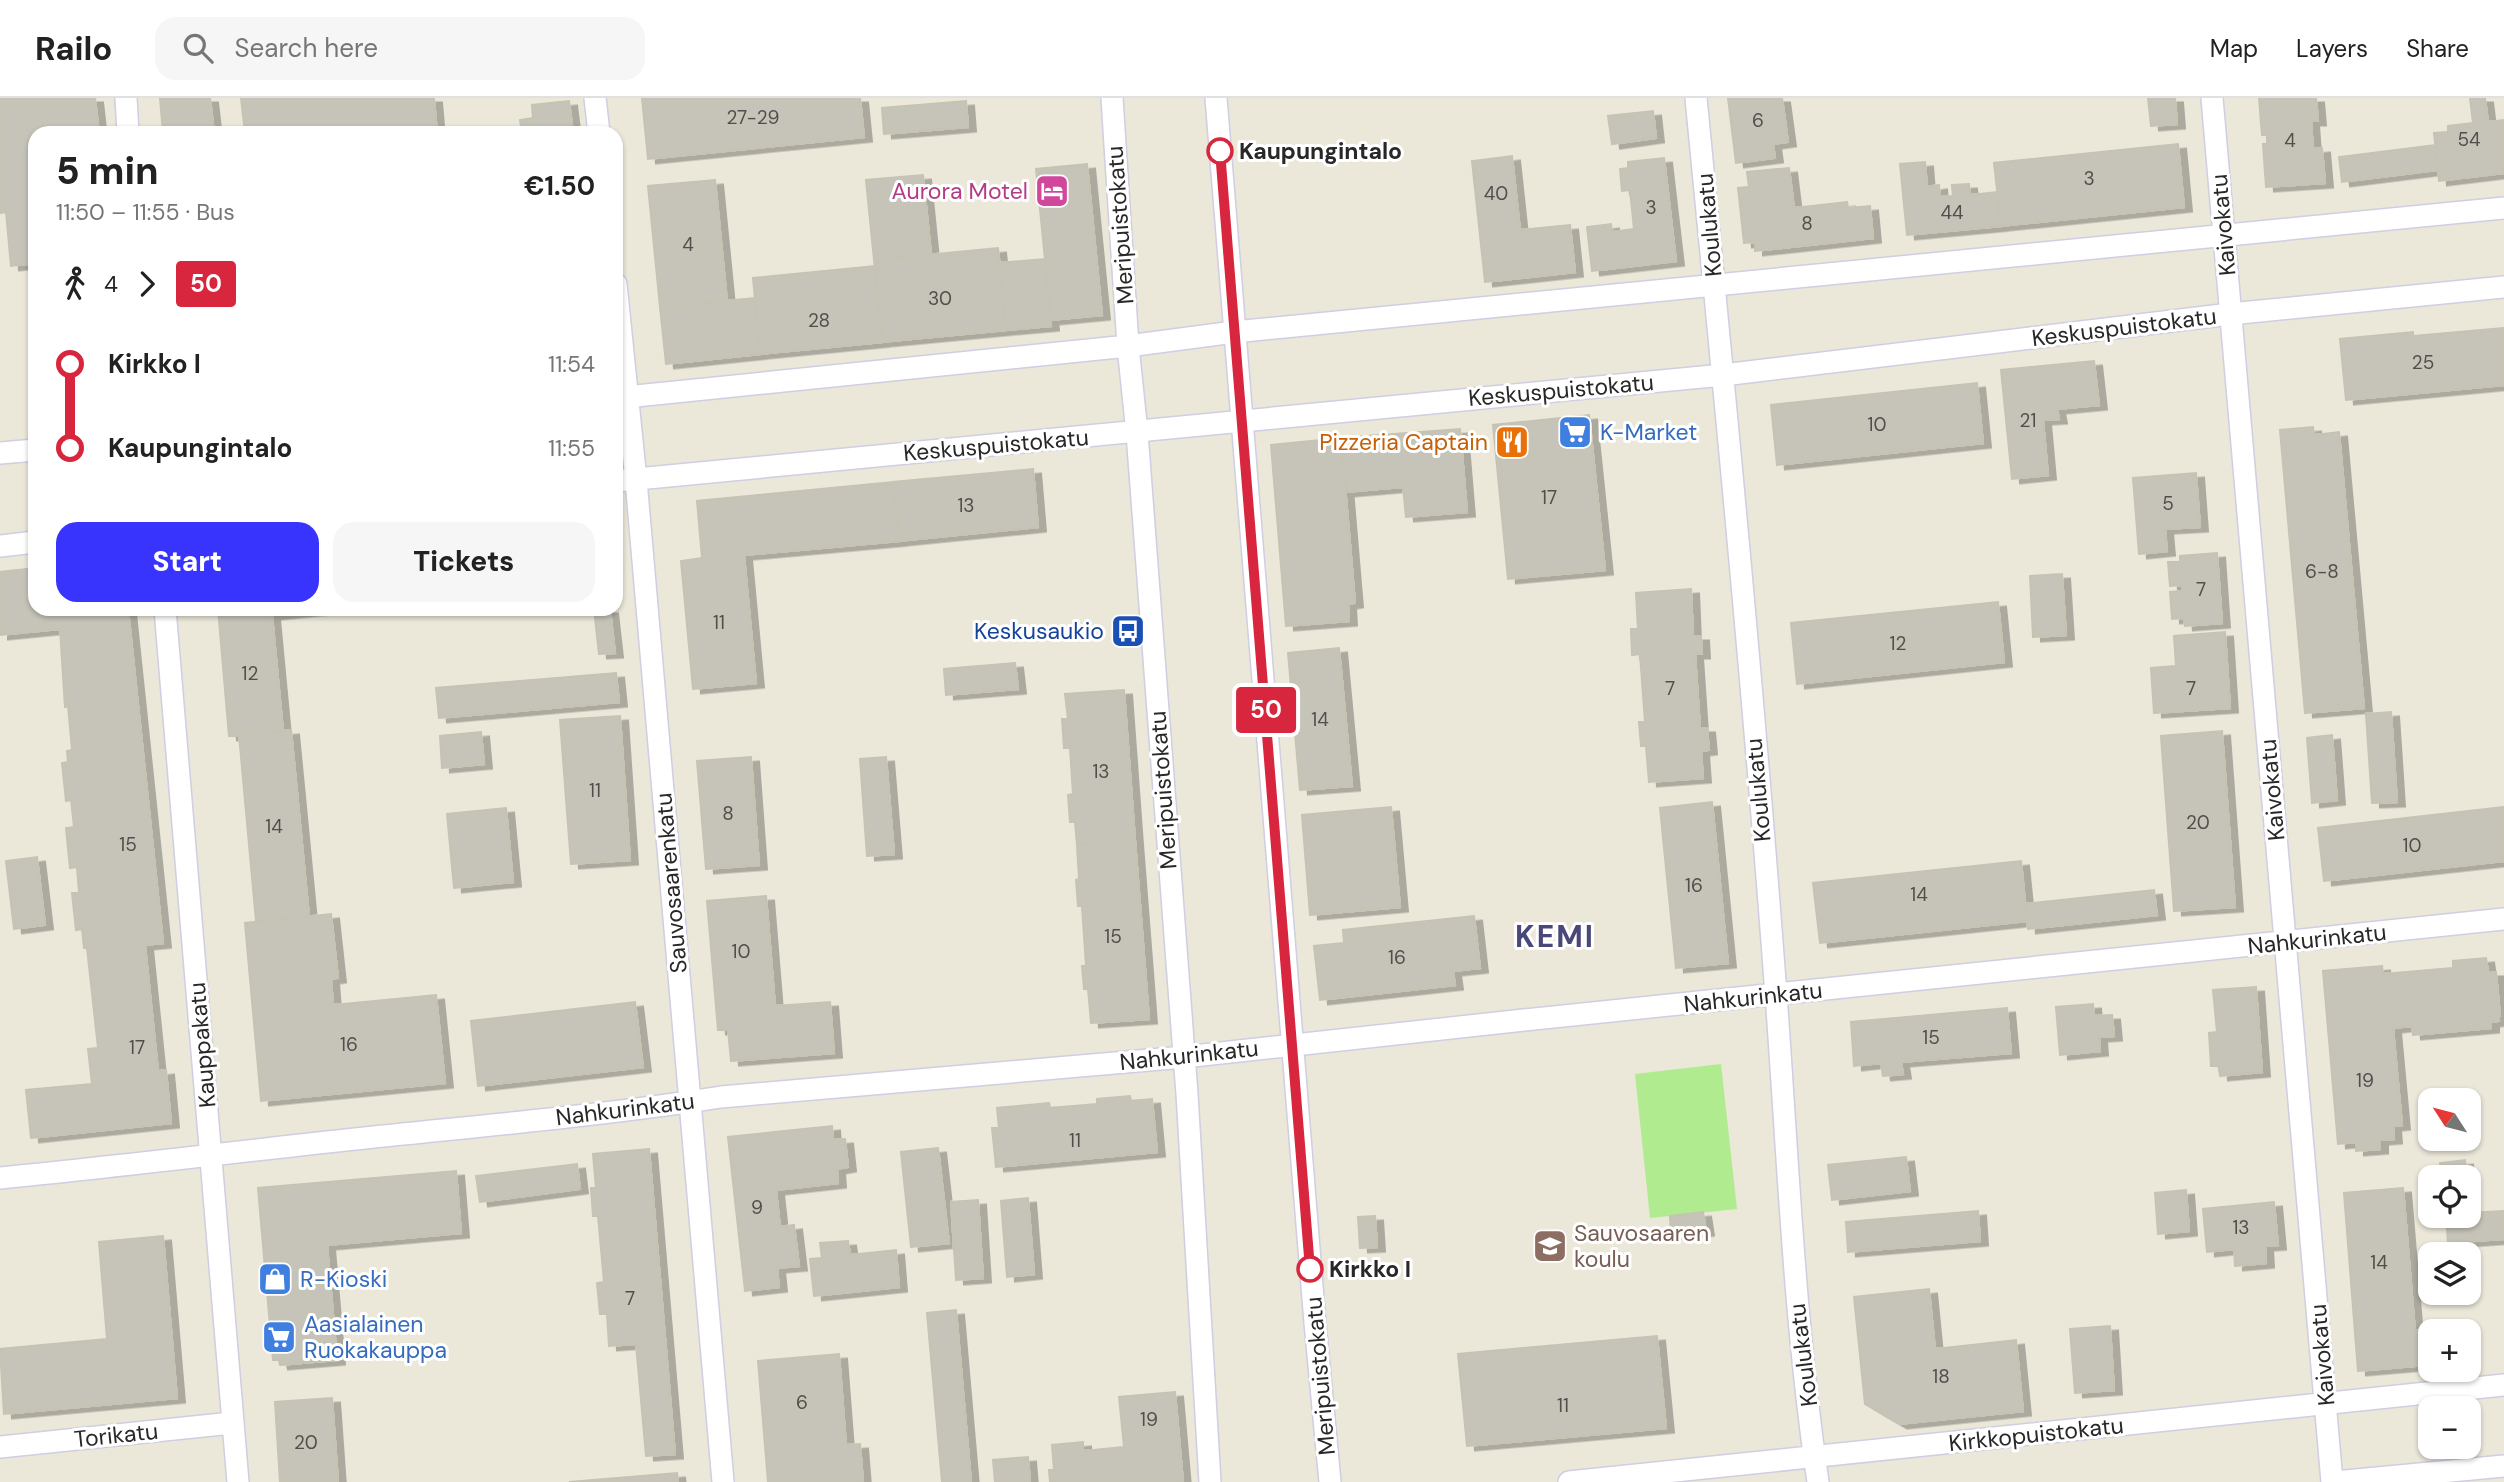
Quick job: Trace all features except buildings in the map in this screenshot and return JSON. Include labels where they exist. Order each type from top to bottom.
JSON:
[{"type":"street","points":[[126,98],[128,126]]},
{"type":"street","points":[[595,98],[598,126]]},
{"type":"street","name":"Meripuistokatu","points":[[1112,98],[1128,346],[1138,433],[1184,1057],[1210,1482]]},
{"type":"street","name":"Meripuistokatu","points":[[1216,98],[1330,1482]]},
{"type":"street","name":"Koulukatu","points":[[1696,98],[1723,376],[1776,995],[1793,1268],[1818,1482]]},
{"type":"street","name":"Kaivokatu","points":[[2212,98],[2334,1482]]},
{"type":"street","points":[[623,398],[1128,346],[1234,332],[2504,208]]},
{"type":"street","name":"Keskuspuistokatu","points":[[626,480],[1723,376],[2231,314],[2504,287]]},
{"type":"street","name":"Sauvosaarenkatu","points":[[623,418],[626,480],[690,1102],[723,1482]]},
{"type":"street","points":[[0,453],[28,451]]},
{"type":"street","points":[[0,545],[28,543]]},
{"type":"street","name":"Kauppakatu","points":[[166,616],[238,1482]]},
{"type":"street","name":"Nahkurinkatu","points":[[0,1178],[721,1097],[1184,1057],[2504,919]]},
{"type":"street","name":"Kirkkopuistokatu","points":[[1569,1482],[2504,1385]]},
{"type":"street","name":"Torikatu","points":[[0,1447],[232,1423]]},
{"type":"street","points":[[2334,1482],[2504,1466]]},
{"type":"green space","points":[[1721,1064],[1737,1209],[1650,1218],[1635,1074]]},
{"type":"bus line","name":"50","points":[[1220,151],[1310,1269]]},
{"type":"place","name":"Kaupungintalo","points":[[1220,151]]},
{"type":"place","name":"Aurora Motel","points":[[1052,191]]},
{"type":"place","name":"K-Market","points":[[1575,432]]},
{"type":"place","name":"Pizzeria Captain","points":[[1512,442]]},
{"type":"place","name":"Keskusaukio","points":[[1128,631]]},
{"type":"place","name":"Sauvosaaren koulu","points":[[1550,1246]]},
{"type":"place","name":"Kirkko I","points":[[1310,1269]]},
{"type":"place","name":"R-Kioski","points":[[275,1279]]},
{"type":"place","name":"Aasialainen Ruokakauppa","points":[[279,1337]]},
{"type":"district","name":"KEMI","points":[[1555,936]]}]
